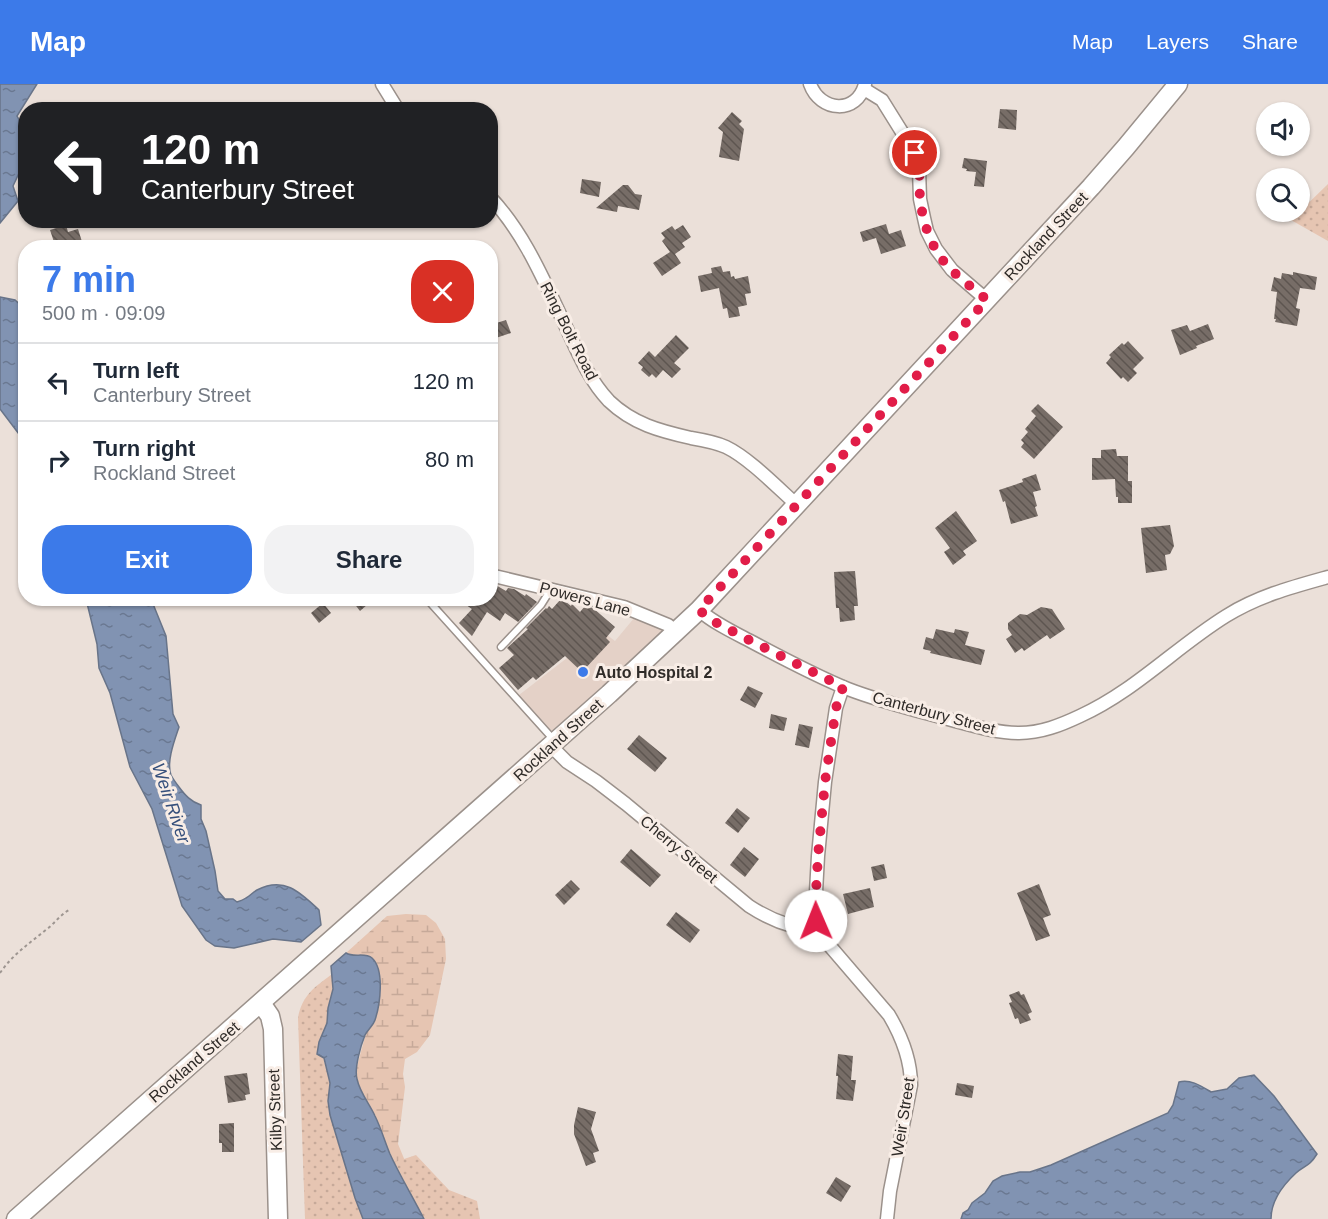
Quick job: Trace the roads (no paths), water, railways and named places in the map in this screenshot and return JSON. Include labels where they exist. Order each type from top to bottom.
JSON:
[{"type":"main road","name":"Rockland Street","points":[[16,1219],[553,744],[699,610],[1098,180],[1178,84]]},
{"type":"main road","name":"Kilby Street","points":[[261,1003],[270,1016],[273,1029],[278,1219]]},
{"type":"street","points":[[382,84],[393,102]]},
{"type":"street","points":[[810,84],[818,98],[831,106],[847,105],[860,96],[864,86],[882,100],[915,153],[924,218],[927,231],[936,249],[952,270],[987,300]]},
{"type":"street","name":"Ring Bolt Road","points":[[498,206],[518,232],[589,374],[608,399],[632,419],[652,428],[716,443],[737,453],[797,505]]},
{"type":"street","name":"Powers Lane","points":[[498,577],[624,608],[668,625],[676,632]]},
{"type":"street","name":"Canterbury Street","points":[[699,610],[713,621],[843,687],[908,708],[986,729],[1019,733],[1039,731],[1069,721],[1108,701],[1132,686],[1216,622],[1246,604],[1279,591],[1328,578]]},
{"type":"street","points":[[818,930],[815,910],[820,827],[836,708],[843,687]]},
{"type":"street","name":"Cherry Street","points":[[553,744],[567,762],[626,804],[748,906],[797,927],[818,930]]},
{"type":"street","name":"Weir Street","points":[[818,930],[889,1015],[900,1033],[907,1053],[911,1075],[910,1096],[890,1191],[887,1219]]},
{"type":"lane","points":[[501,647],[541,605],[552,589]]},
{"type":"lane","points":[[433,606],[553,744]]},
{"type":"water","points":[[0,84],[37,84],[26,102],[18,102],[18,175],[13,186],[18,201],[0,223]]},
{"type":"water","points":[[0,297],[18,303],[18,433],[0,409]]},
{"type":"water","name":"Weir River","points":[[88,606],[154,606],[166,636],[173,714],[179,727],[172,751],[171,775],[191,800],[201,805],[201,819],[206,831],[218,891],[225,899],[233,899],[237,902],[267,886],[283,885],[298,892],[319,910],[321,925],[301,942],[273,939],[234,948],[215,946],[206,940],[182,906],[152,809],[130,767],[110,693],[99,668],[97,644]]},
{"type":"water","points":[[346,953],[369,956],[376,963],[379,971],[378,1006],[375,1020],[365,1035],[360,1050],[356,1069],[357,1079],[390,1154],[424,1219],[363,1219],[330,1115],[328,1101],[330,1083],[324,1058],[317,1054],[327,1023],[333,989],[331,966]]},
{"type":"water","points":[[1254,1075],[1274,1096],[1317,1154],[1282,1188],[1275,1200],[1271,1219],[961,1219],[972,1203],[985,1193],[993,1181],[1002,1176],[1030,1172],[1051,1165],[1168,1113],[1173,1105],[1179,1082],[1192,1082],[1211,1092],[1227,1089],[1239,1078]]},
{"type":"place","name":"Auto Hospital 2","points":[[583,672]]}]
